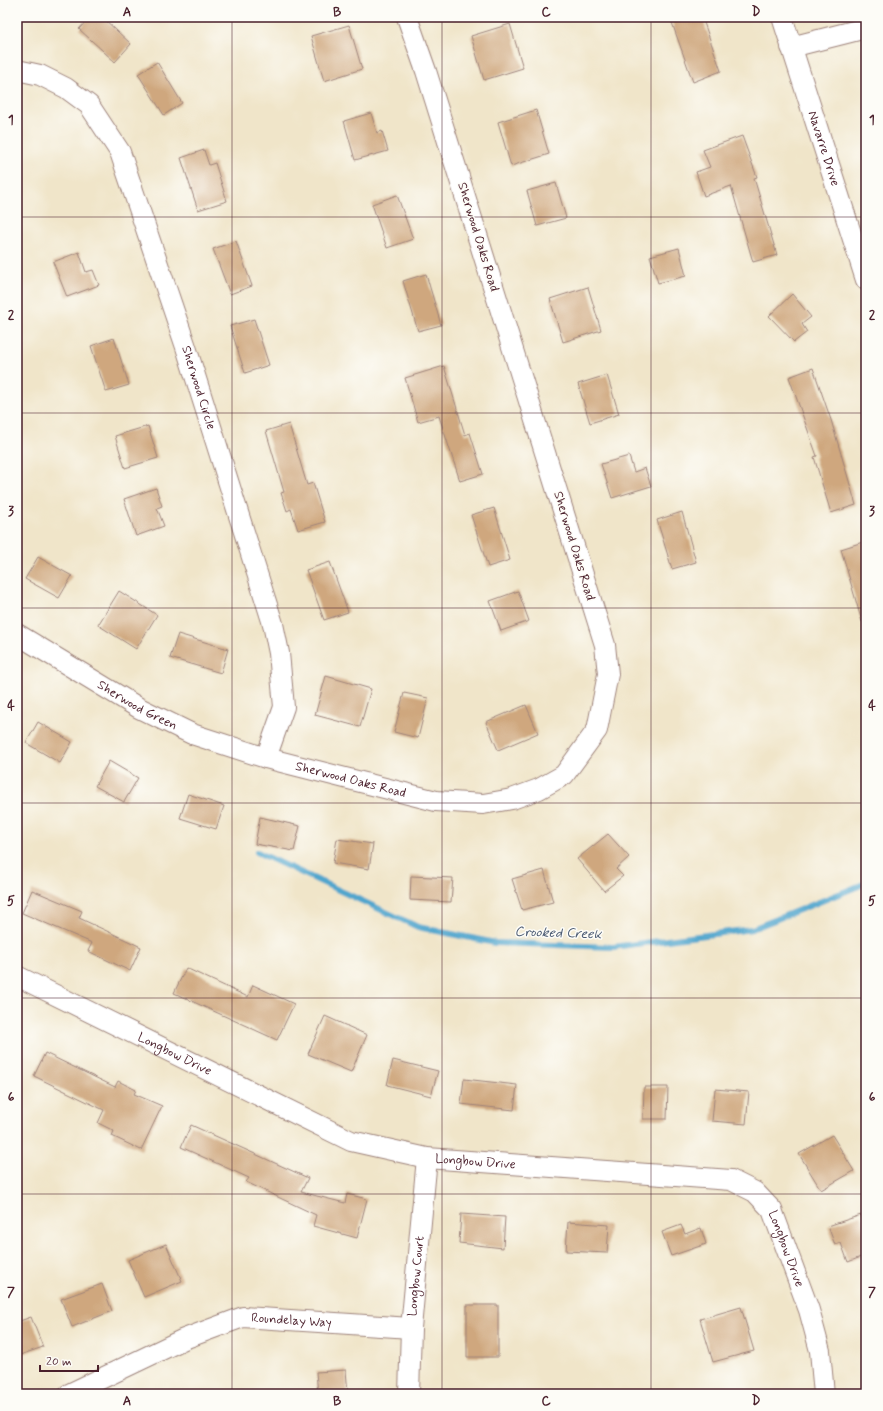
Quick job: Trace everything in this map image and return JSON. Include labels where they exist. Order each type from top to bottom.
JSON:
[{"type":"street","name":"Sherwood Oaks Road","points":[[266,758],[436,801],[484,804],[512,799],[539,789],[564,775],[597,730],[607,681],[608,674],[605,645],[426,71],[407,17]]},
{"type":"street","name":"Navarre Drive","points":[[782,17],[866,280]]},
{"type":"street","points":[[791,47],[866,28]]},
{"type":"street","name":"Sherwood Circle","points":[[17,70],[40,75],[66,88],[89,105],[120,152],[186,347],[273,624],[279,653],[284,707],[266,758]]},
{"type":"street","name":"Sherwood Green","points":[[17,634],[139,708],[192,734],[266,758]]},
{"type":"street","name":"Longbow Drive","points":[[17,976],[351,1141],[427,1158],[731,1180],[755,1192],[772,1210],[809,1310],[820,1351],[824,1394]]},
{"type":"street","name":"Longbow Court","points":[[408,1394],[411,1328],[427,1158]]},
{"type":"street","name":"Roundelay Way","points":[[69,1394],[184,1339],[243,1317],[411,1328]]},
{"type":"building","points":[[90,17],[102,17],[131,44],[115,62],[79,29]]},
{"type":"building","points":[[670,17],[702,17],[721,71],[693,82]]},
{"type":"building","points":[[510,24],[523,68],[484,80],[471,36]]},
{"type":"building","points":[[349,25],[362,69],[324,81],[311,36]]},
{"type":"building","points":[[157,62],[182,103],[164,115],[138,74]]},
{"type":"building","points":[[536,110],[549,154],[511,166],[498,122]]},
{"type":"building","points":[[371,113],[377,133],[382,131],[388,151],[355,160],[344,121]]},
{"type":"building","points":[[742,136],[757,177],[754,178],[777,255],[753,262],[731,186],[704,196],[696,172],[710,167],[703,150]]},
{"type":"building","points":[[204,150],[209,165],[215,163],[227,201],[198,210],[181,158]]},
{"type":"building","points":[[556,183],[566,218],[537,226],[527,191]]},
{"type":"building","points":[[397,195],[413,239],[387,248],[372,204]]},
{"type":"building","points":[[236,241],[252,286],[230,294],[213,249]]},
{"type":"building","points":[[679,248],[686,276],[658,283],[650,256]]},
{"type":"building","points":[[79,252],[86,272],[93,270],[99,285],[67,297],[53,262]]},
{"type":"building","points":[[426,274],[441,325],[418,331],[403,281]]},
{"type":"building","points":[[588,287],[601,330],[563,342],[550,299]]},
{"type":"building","points":[[792,294],[811,317],[802,324],[807,332],[794,342],[769,316]]},
{"type":"building","points":[[254,319],[269,365],[245,373],[230,326]]},
{"type":"building","points":[[114,338],[129,385],[106,392],[91,346]]},
{"type":"building","points":[[444,366],[465,435],[470,433],[483,474],[460,481],[439,416],[418,422],[405,378]]},
{"type":"building","points":[[813,368],[831,420],[856,505],[831,513],[814,457],[817,456],[789,377]]},
{"type":"building","points":[[607,375],[619,414],[590,423],[578,384]]},
{"type":"building","points":[[289,424],[307,485],[313,483],[325,522],[298,530],[291,509],[287,511],[281,493],[284,492],[266,431]]},
{"type":"building","points":[[148,426],[158,458],[125,468],[115,436]]},
{"type":"building","points":[[629,456],[634,472],[645,468],[651,486],[612,498],[601,464]]},
{"type":"building","points":[[156,488],[162,506],[157,508],[164,526],[136,536],[124,499]]},
{"type":"building","points":[[494,508],[510,560],[488,567],[471,515]]},
{"type":"building","points":[[682,512],[696,562],[672,569],[657,520]]},
{"type":"building","points":[[866,541],[866,621],[862,622],[841,549]]},
{"type":"building","points":[[38,557],[72,576],[59,598],[25,579]]},
{"type":"building","points":[[330,562],[348,612],[324,620],[306,570]]},
{"type":"building","points":[[119,591],[157,615],[136,649],[98,625]]},
{"type":"building","points":[[518,591],[529,621],[501,631],[490,601]]},
{"type":"building","points":[[178,634],[228,649],[221,673],[170,658]]},
{"type":"building","points":[[326,676],[371,689],[360,727],[315,715]]},
{"type":"building","points":[[404,693],[428,698],[418,738],[394,732]]},
{"type":"building","points":[[526,705],[538,733],[498,750],[486,722]]},
{"type":"building","points":[[38,722],[72,742],[60,763],[26,743]]},
{"type":"building","points":[[109,761],[138,778],[124,802],[95,786]]},
{"type":"building","points":[[188,794],[224,806],[216,829],[180,818]]},
{"type":"building","points":[[260,817],[300,826],[294,851],[255,844]]},
{"type":"building","points":[[608,834],[629,857],[616,869],[623,876],[604,891],[577,859]]},
{"type":"building","points":[[337,839],[373,844],[369,869],[333,863]]},
{"type":"building","points":[[544,870],[553,902],[522,910],[512,879]]},
{"type":"building","points":[[411,876],[453,878],[451,902],[410,900]]},
{"type":"building","points":[[32,890],[82,911],[79,918],[141,947],[130,971],[88,951],[92,943],[22,913]]},
{"type":"building","points":[[186,968],[248,997],[253,985],[294,1004],[277,1040],[174,993]]},
{"type":"building","points":[[325,1016],[367,1035],[351,1072],[308,1054]]},
{"type":"building","points":[[45,1053],[115,1087],[118,1081],[136,1090],[134,1094],[162,1106],[141,1150],[112,1136],[114,1131],[98,1123],[104,1110],[34,1076]]},
{"type":"building","points":[[393,1060],[438,1071],[431,1096],[387,1085]]},
{"type":"building","points":[[464,1079],[517,1085],[514,1110],[461,1104]]},
{"type":"building","points":[[644,1087],[668,1087],[667,1119],[643,1119]]},
{"type":"building","points":[[715,1089],[749,1092],[746,1124],[712,1121]]},
{"type":"building","points":[[191,1125],[308,1178],[301,1192],[345,1203],[347,1194],[367,1199],[357,1238],[313,1226],[316,1215],[246,1182],[249,1178],[181,1147]]},
{"type":"building","points":[[832,1135],[854,1171],[821,1190],[799,1154]]},
{"type":"building","points":[[461,1214],[505,1217],[503,1248],[459,1243]]},
{"type":"building","points":[[861,1215],[866,1228],[866,1255],[848,1262],[841,1243],[835,1245],[828,1226]]},
{"type":"building","points":[[568,1222],[609,1225],[607,1253],[566,1251]]},
{"type":"building","points":[[681,1225],[685,1234],[701,1228],[706,1244],[671,1256],[662,1232]]},
{"type":"building","points":[[166,1244],[182,1281],[144,1297],[128,1260]]},
{"type":"building","points":[[102,1284],[112,1311],[72,1327],[61,1299]]},
{"type":"building","points":[[467,1305],[498,1305],[498,1357],[467,1357]]},
{"type":"building","points":[[741,1307],[754,1351],[713,1362],[700,1319]]},
{"type":"building","points":[[31,1317],[43,1347],[17,1356],[17,1322]]},
{"type":"building","points":[[346,1370],[348,1394],[318,1394],[316,1372]]},
{"type":"waterway","name":"Crooked Creek","points":[[257,852],[418,927],[495,943],[613,947],[752,929],[866,883]]}]
